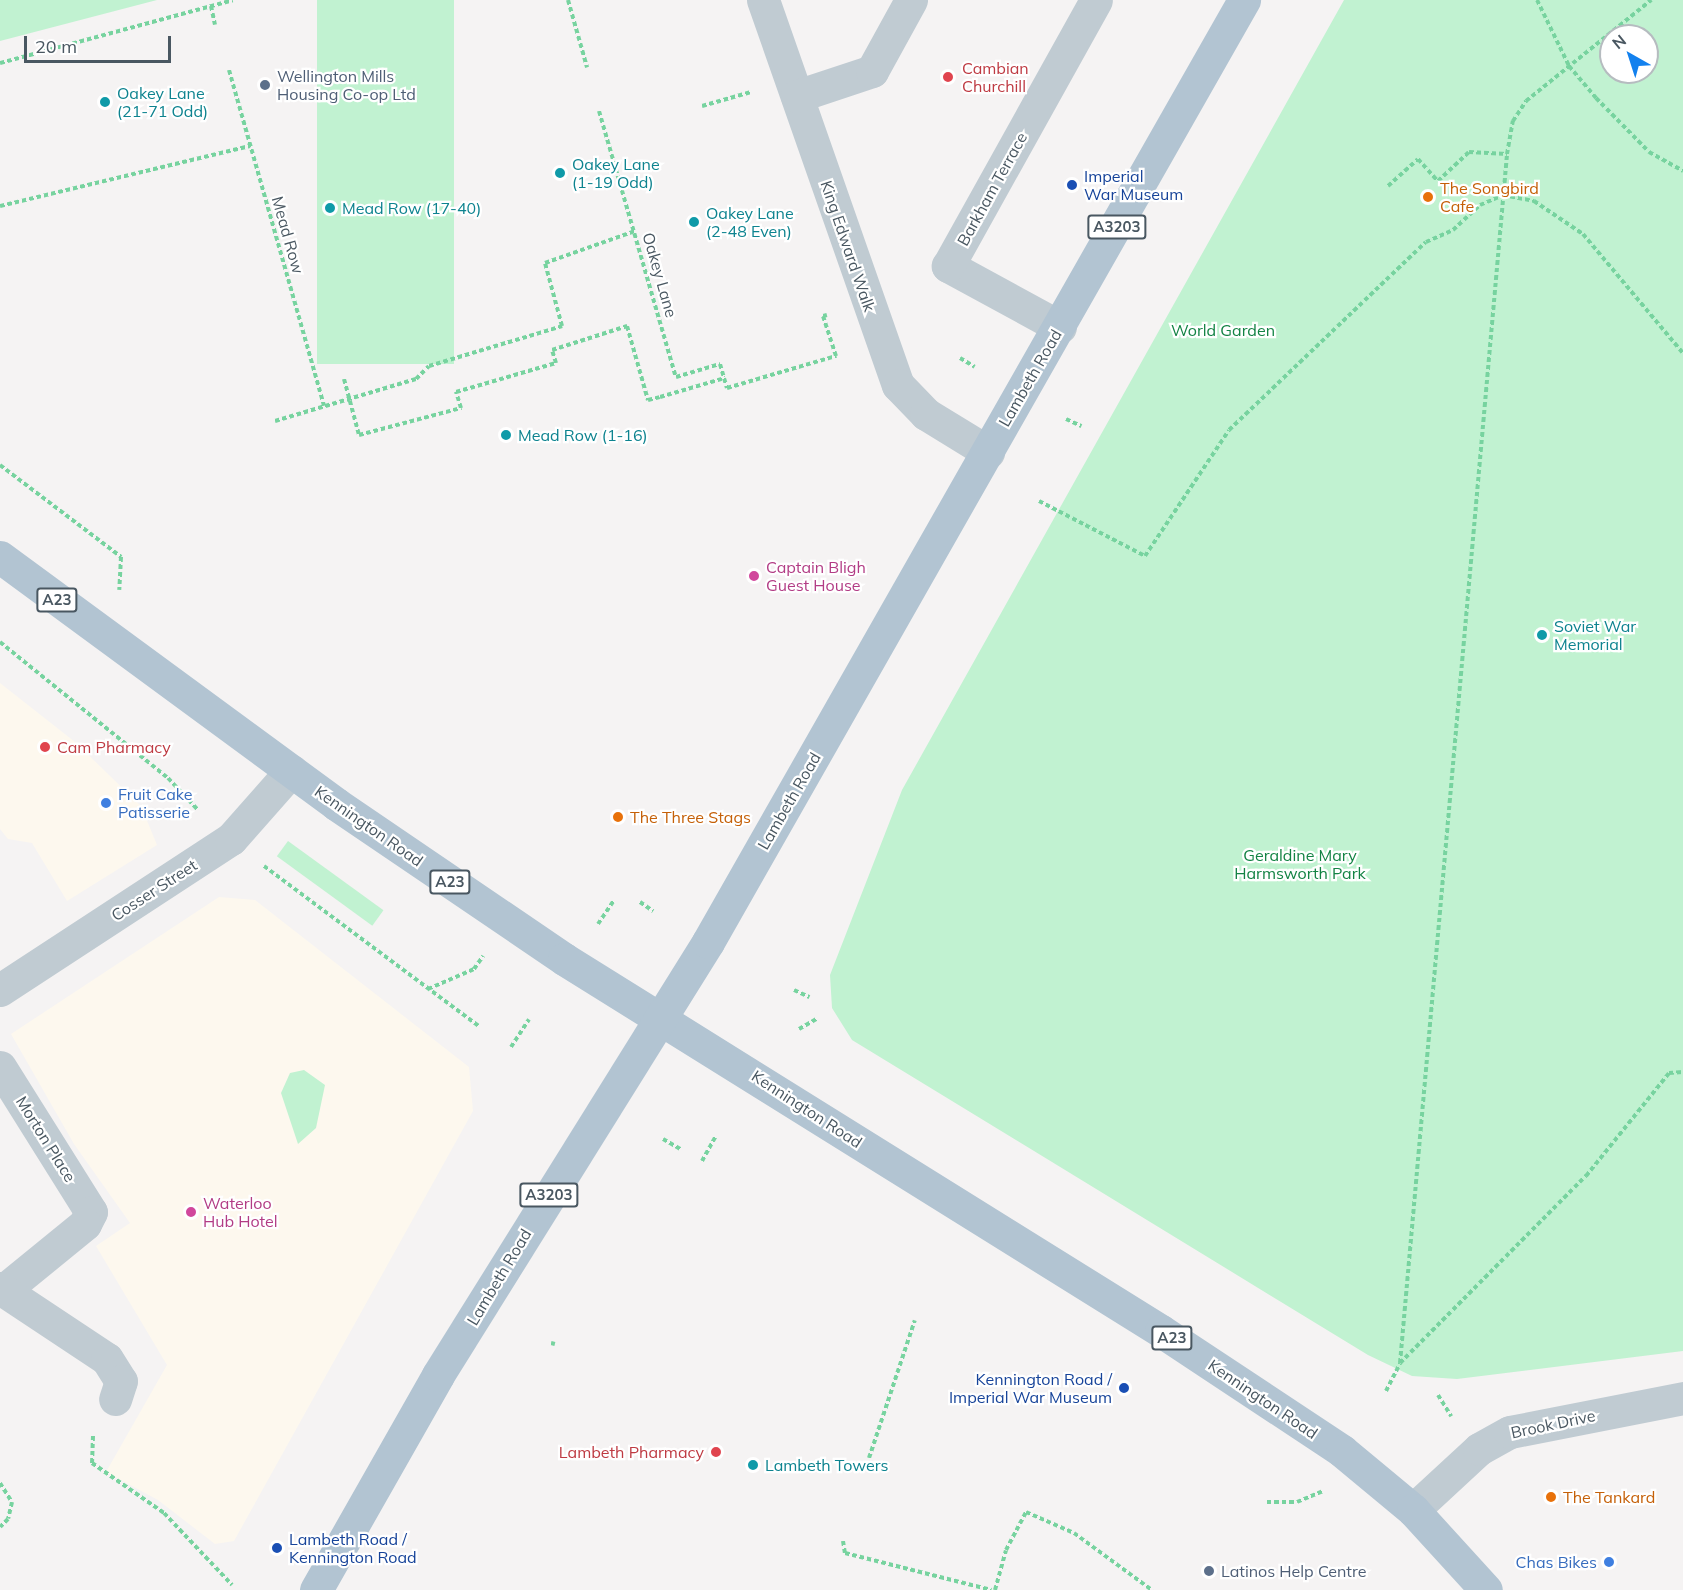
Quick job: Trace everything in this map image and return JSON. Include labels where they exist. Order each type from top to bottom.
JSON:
[{"type":"main road","name":"Lambeth Road","points":[[316,1590],[438,1376],[659,1017],[708,942],[1244,0]]},
{"type":"main road","name":"Kennington Road","points":[[0,557],[291,771],[509,922],[957,1207],[1161,1331],[1342,1451],[1413,1510],[1486,1590]]},
{"type":"street","name":"King Edward Walk","points":[[763,0],[898,385],[926,414],[988,452]]},
{"type":"street","points":[[794,88],[872,71],[911,0]]},
{"type":"street","name":"Barkham Terrace","points":[[1060,327],[948,266],[1096,0]]},
{"type":"street","name":"Cosser Street","points":[[0,990],[231,839],[291,771]]},
{"type":"street","name":"Morton Place","points":[[0,1067],[91,1212],[85,1224],[2,1289]]},
{"type":"street","points":[[2,1289],[107,1359],[121,1381],[115,1399]]},
{"type":"street","name":"Brook Drive","points":[[1413,1510],[1479,1449],[1510,1432],[1683,1398]]},
{"type":"path","points":[[0,63],[232,0]]},
{"type":"path","points":[[568,0],[587,67]]},
{"type":"path","points":[[1537,0],[1569,66],[1620,126],[1649,152],[1683,171]]},
{"type":"path","points":[[1400,1363],[1503,195],[1513,121],[1526,101],[1651,0]]},
{"type":"path","points":[[211,6],[215,25]]},
{"type":"path","name":"Mead Row","points":[[229,70],[324,406]]},
{"type":"path","points":[[702,106],[794,88]]},
{"type":"path","name":"Oakey Lane","points":[[599,111],[676,377],[720,364],[725,378]]},
{"type":"path","points":[[0,207],[250,146]]},
{"type":"path","points":[[1388,186],[1418,159],[1438,181],[1469,152],[1507,154]]},
{"type":"path","points":[[1040,501],[1146,556],[1229,430],[1426,243],[1453,230],[1480,205],[1503,195],[1534,201],[1569,222],[1610,263],[1683,353]]},
{"type":"path","points":[[275,421],[416,379],[429,366],[562,326],[544,262],[635,231]]},
{"type":"path","points":[[344,379],[359,435],[462,408],[456,392],[556,363],[552,350],[627,326],[648,400],[725,378],[728,388],[836,356],[826,324]]},
{"type":"path","points":[[960,357],[975,367]]},
{"type":"path","points":[[1066,419],[1081,426]]},
{"type":"path","points":[[0,465],[121,557],[115,642]]},
{"type":"path","points":[[0,642],[168,778],[203,815]]},
{"type":"path","points":[[261,864],[479,1026]]},
{"type":"path","points":[[598,924],[614,900]]},
{"type":"path","points":[[640,902],[653,911]]},
{"type":"path","points":[[428,989],[474,969],[509,922]]},
{"type":"path","points":[[794,990],[809,998]]},
{"type":"path","points":[[511,1047],[529,1019]]},
{"type":"path","points":[[799,1029],[816,1019]]},
{"type":"path","points":[[1386,1390],[1400,1363],[1587,1176],[1669,1072],[1683,1072]]},
{"type":"path","points":[[702,1161],[716,1136]]},
{"type":"path","points":[[663,1139],[682,1150]]},
{"type":"path","points":[[868,1458],[915,1320]]},
{"type":"path","points":[[1438,1395],[1453,1419]]},
{"type":"path","points":[[115,1399],[93,1437],[92,1463],[108,1479],[164,1513],[232,1585]]},
{"type":"path","points":[[0,1483],[12,1502],[8,1519],[0,1527]]},
{"type":"path","points":[[995,1590],[1006,1550],[1026,1512],[1074,1533],[1152,1590]]},
{"type":"path","points":[[843,1541],[845,1553],[991,1590]]},
{"type":"shaded area","points":[[0,683],[75,742],[141,806],[157,845],[67,901],[32,843],[8,839],[0,829]]},
{"type":"shaded area","points":[[219,897],[255,900],[469,1067],[473,1111],[234,1541],[215,1544],[158,1500],[106,1472],[167,1365],[96,1246],[130,1223],[74,1144],[11,1034]]},
{"type":"green space","points":[[0,0],[157,0],[0,41]]},
{"type":"green space","points":[[317,0],[454,0],[454,364],[317,364]]},
{"type":"green space","name":"Geraldine Mary Harmsworth Park","points":[[1344,0],[1683,0],[1683,1351],[1457,1379],[1412,1376],[1368,1355],[852,1040],[832,1008],[830,975],[902,790]]},
{"type":"green space","points":[[288,841],[383,910],[372,926],[277,856]]},
{"type":"green space","points":[[304,1070],[325,1085],[316,1128],[298,1144],[281,1093],[290,1073]]},
{"type":"place","name":"Cambian Churchill","points":[[948,77]]},
{"type":"place","name":"Wellington Mills Housing Co-op Ltd","points":[[265,85]]},
{"type":"place","name":"Oakey Lane (21-71 Odd)","points":[[105,102]]},
{"type":"place","name":"Oakey Lane (1-19 Odd)","points":[[560,173]]},
{"type":"place","name":"Imperial War Museum","points":[[1072,185]]},
{"type":"place","name":"The Songbird Cafe","points":[[1428,197]]},
{"type":"place","name":"Mead Row (17-40)","points":[[330,208]]},
{"type":"place","name":"Oakey Lane (2-48 Even)","points":[[694,222]]},
{"type":"place","name":"Mead Row (1-16)","points":[[506,435]]},
{"type":"place","name":"Captain Bligh Guest House","points":[[754,576]]},
{"type":"place","name":"Soviet War Memorial","points":[[1542,635]]},
{"type":"place","name":"Cam Pharmacy","points":[[45,747]]},
{"type":"place","name":"Fruit Cake Patisserie","points":[[106,803]]},
{"type":"place","name":"The Three Stags","points":[[618,817]]},
{"type":"place","name":"Waterloo Hub Hotel","points":[[191,1212]]},
{"type":"place","name":"Kennington Road / Imperial War Museum","points":[[1124,1388]]},
{"type":"place","name":"Lambeth Pharmacy","points":[[716,1452]]},
{"type":"place","name":"Lambeth Towers","points":[[753,1465]]},
{"type":"place","name":"The Tankard","points":[[1551,1497]]},
{"type":"place","name":"Lambeth Road / Kennington Road","points":[[277,1548]]},
{"type":"place","name":"Chas Bikes","points":[[1609,1562]]},
{"type":"place","name":"Latinos Help Centre","points":[[1209,1571]]},
{"type":"park label","name":"World Garden","points":[[1223,330]]}]
